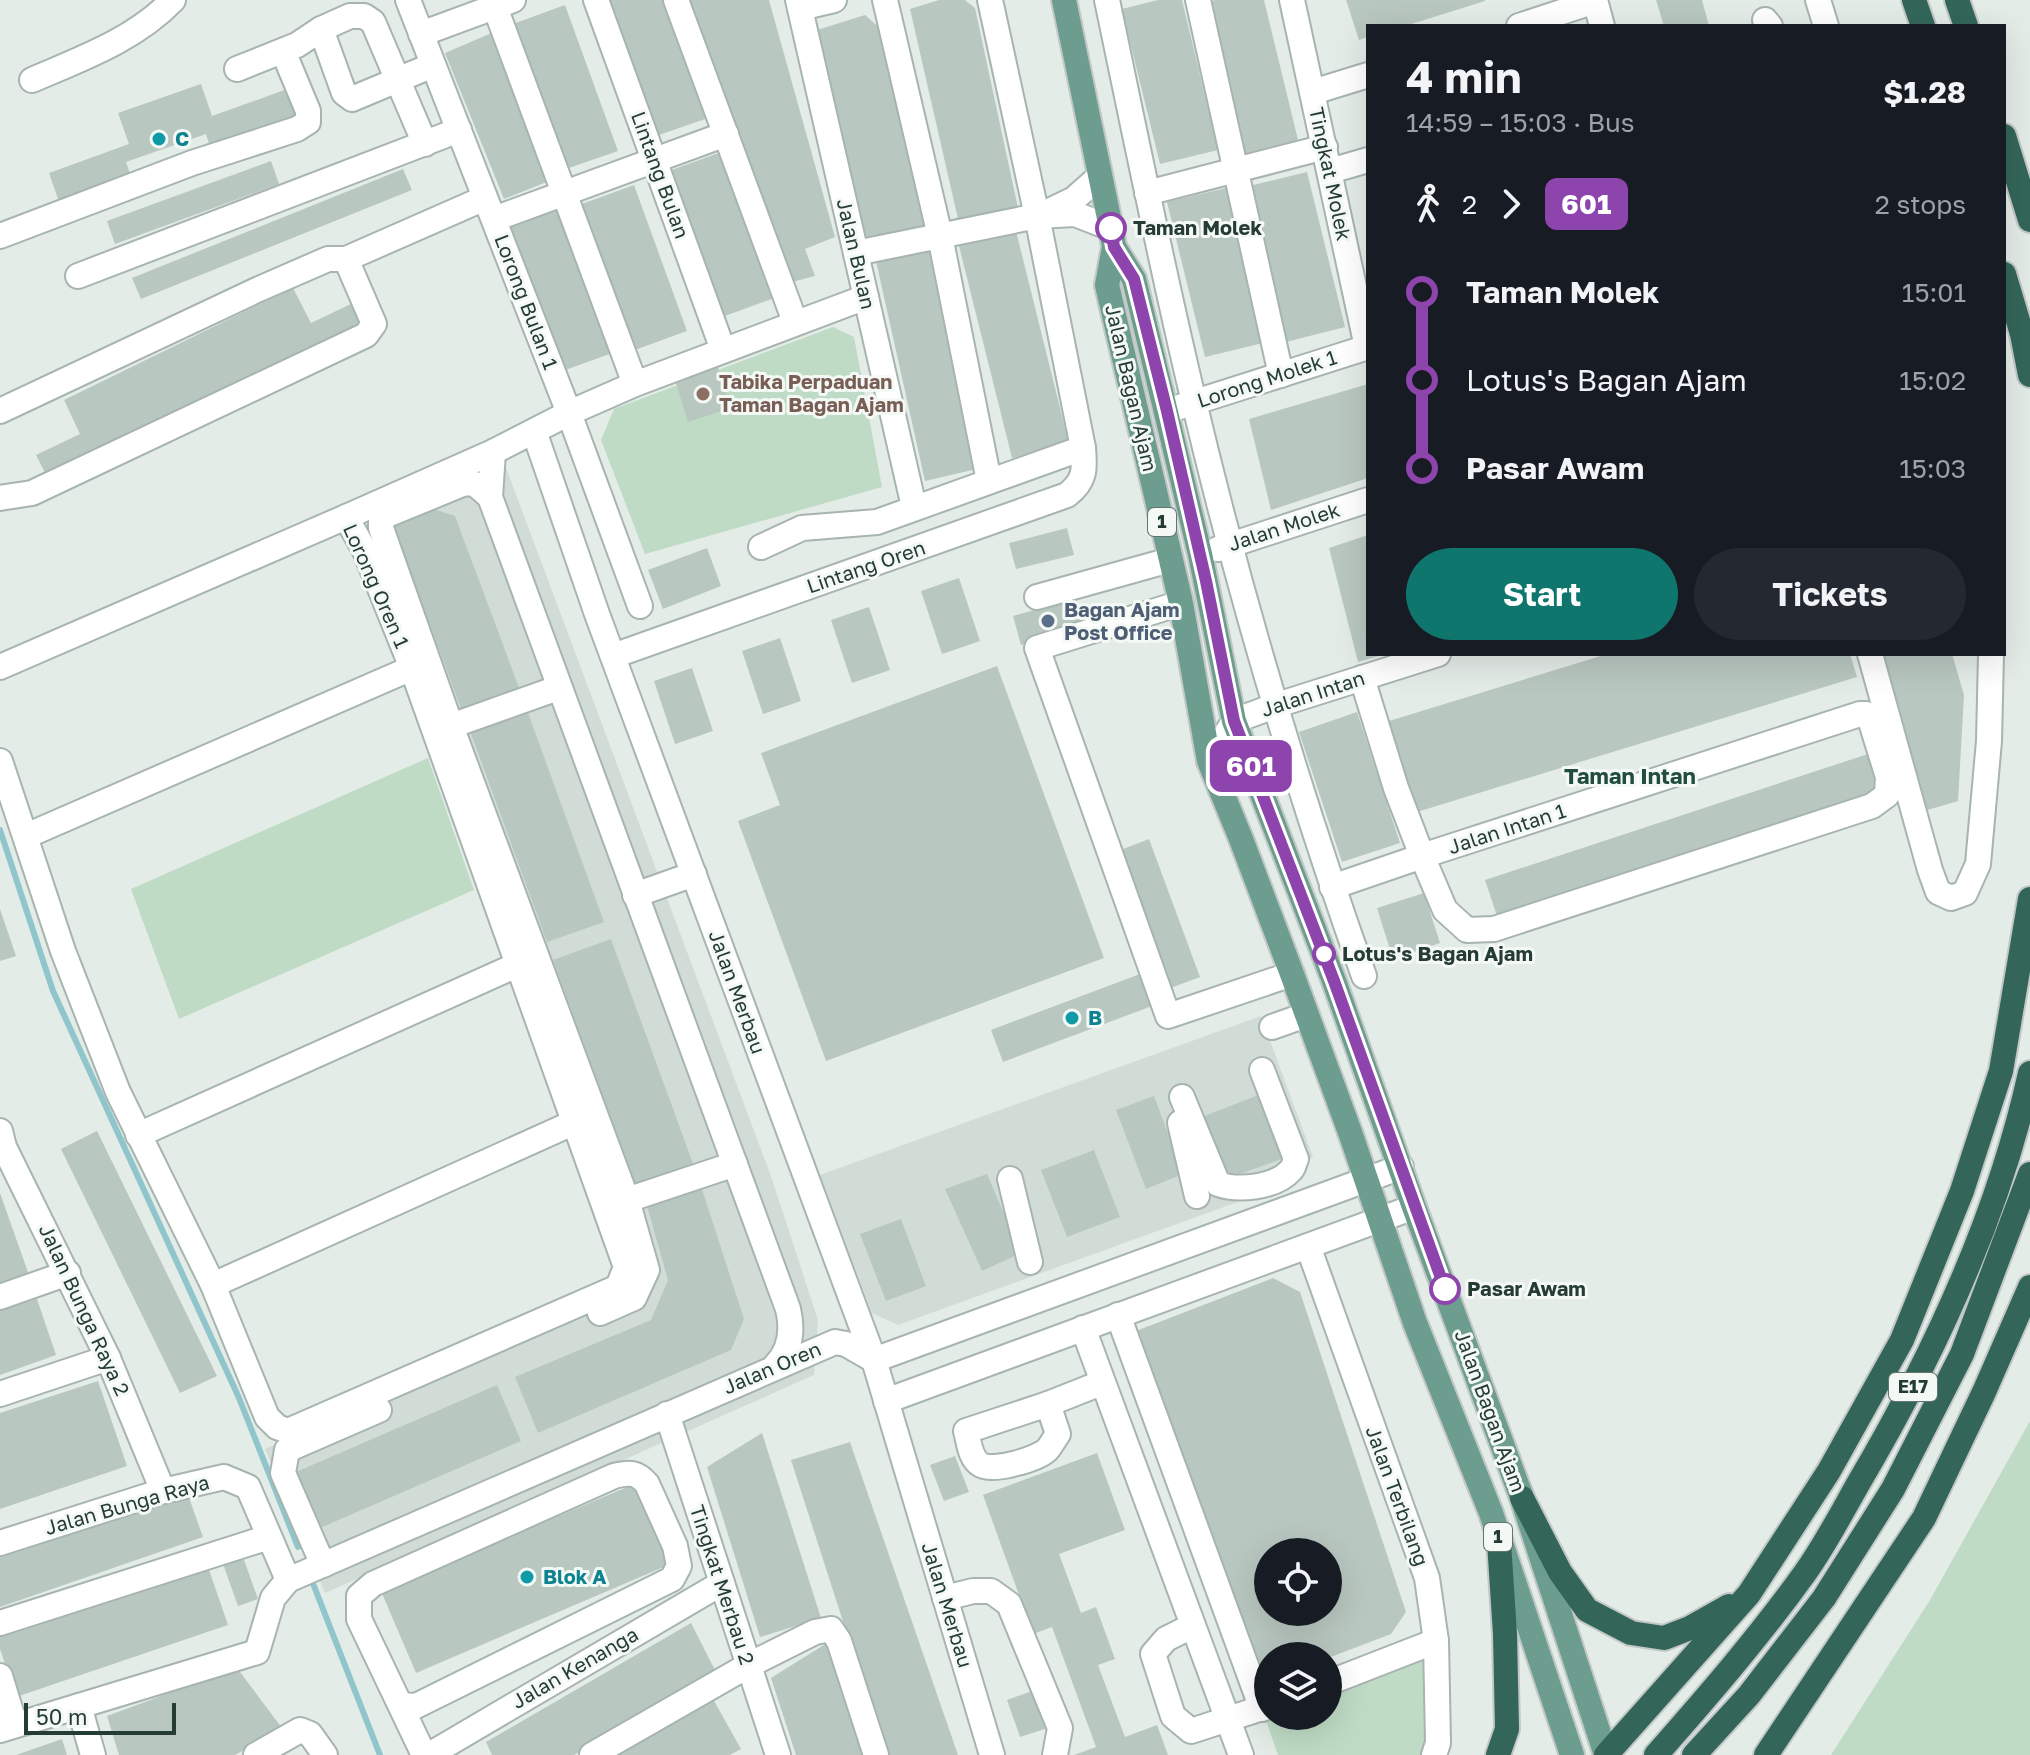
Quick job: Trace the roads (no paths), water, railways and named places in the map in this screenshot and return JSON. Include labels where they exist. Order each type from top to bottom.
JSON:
[{"type":"highway","points":[[1914,0],[1922,24]]},
{"type":"highway","points":[[1957,0],[1965,24]]},
{"type":"highway","points":[[2006,142],[2030,220]]},
{"type":"highway","points":[[2006,281],[2030,375]]},
{"type":"highway","points":[[1606,1755],[1749,1594],[1829,1471],[1902,1340],[1962,1191],[2001,1071],[2030,899]]},
{"type":"highway","name":"E17","points":[[1654,1755],[1732,1669],[1807,1570],[1926,1363],[1987,1217],[2030,1073]]},
{"type":"highway","name":"E17","points":[[1694,1755],[1749,1695],[1824,1598],[1893,1489],[1962,1354],[2030,1174]]},
{"type":"highway","points":[[1766,1755],[1924,1518],[2030,1287]]},
{"type":"highway","points":[[1522,1498],[1560,1572],[1587,1610],[1631,1633],[1664,1638],[1690,1628],[1749,1594]]},
{"type":"highway","points":[[1498,1755],[1507,1729],[1499,1542]]},
{"type":"highway","points":[[1654,1755],[1648,1733],[1668,1687]]},
{"type":"highway","points":[[1748,1755],[1803,1699]]},
{"type":"main road","name":"Jalan Bagan Ajam","points":[[1064,0],[1112,237],[1134,279],[1200,554],[1234,721],[1334,981],[1522,1498],[1606,1755]]},
{"type":"main road","name":"Jalan Bagan Ajam","points":[[1112,237],[1107,285],[1181,603],[1209,761],[1292,974],[1415,1323],[1491,1513],[1572,1755]]},
{"type":"street","points":[[32,80],[113,46],[140,30],[173,0]]},
{"type":"street","name":"Lorong Bulan 1","points":[[408,0],[569,413],[640,606]]},
{"type":"street","name":"Lintang Bulan","points":[[596,0],[723,350]]},
{"type":"street","points":[[676,0],[795,322]]},
{"type":"street","points":[[799,4],[834,0]]},
{"type":"street","points":[[885,0],[940,236],[989,481]]},
{"type":"street","name":"Lintang Oren","points":[[613,656],[1067,495],[1078,486],[1085,473],[1083,448],[990,0]]},
{"type":"street","points":[[1107,0],[1194,403],[1231,545],[1332,887],[1364,976]]},
{"type":"street","points":[[1198,0],[1281,375]]},
{"type":"street","name":"Tingkat Molek","points":[[1292,0],[1366,338]]},
{"type":"street","points":[[1818,0],[1824,24]]},
{"type":"street","points":[[1525,24],[1595,1],[1601,24]]},
{"type":"street","points":[[421,34],[504,3],[566,193],[635,384]]},
{"type":"street","name":"Jalan Bulan","points":[[799,4],[914,507]]},
{"type":"street","points":[[237,69],[297,45],[321,29],[350,16],[364,16],[373,22],[425,144]]},
{"type":"street","points":[[321,29],[344,93],[352,99],[433,65]]},
{"type":"street","points":[[0,236],[192,163],[297,129],[308,122],[308,111],[283,51]]},
{"type":"street","points":[[1313,92],[1366,76]]},
{"type":"street","points":[[78,276],[459,130]]},
{"type":"street","points":[[0,411],[328,259],[346,259],[489,208],[566,193],[726,134]]},
{"type":"street","points":[[1147,193],[1325,147]]},
{"type":"street","points":[[1330,171],[1366,161]]},
{"type":"street","points":[[1037,216],[1074,199],[1100,176]]},
{"type":"street","points":[[856,253],[1037,216],[1075,214],[1112,237]]},
{"type":"street","points":[[0,498],[32,493],[366,335],[374,324],[346,259]]},
{"type":"street","points":[[346,517],[493,452],[635,384],[866,297]]},
{"type":"street","name":"Lorong Molek 1","points":[[1167,411],[1366,348]]},
{"type":"street","name":"Jalan Merbau","points":[[534,431],[613,656],[874,1360],[992,1755]]},
{"type":"street","points":[[761,547],[802,528],[877,522],[1083,448]]},
{"type":"street","points":[[493,452],[490,497],[790,1317],[788,1346],[784,1358],[775,1366]]},
{"type":"street","points":[[323,1565],[283,1473],[287,1450],[634,1298],[647,1270],[627,1200],[381,528],[381,521],[387,515],[465,483],[475,484],[490,497]]},
{"type":"street","name":"Jalan Molek","points":[[1200,554],[1366,501]]},
{"type":"street","name":"Lorong Oren 1","points":[[0,667],[346,517],[365,551],[412,668],[626,1267],[618,1287],[288,1431],[277,1427],[267,1417],[213,1285]]},
{"type":"street","points":[[1037,597],[1170,560]]},
{"type":"street","points":[[1181,603],[1037,648],[1168,1016],[1292,974]]},
{"type":"street","points":[[1218,635],[1254,625]]},
{"type":"street","name":"Jalan Intan","points":[[1209,761],[1234,721],[1432,656]]},
{"type":"street","points":[[1871,656],[1930,870],[1938,892],[1951,898],[1965,893],[1978,864],[1989,741],[1991,656]]},
{"type":"street","points":[[26,836],[412,668]]},
{"type":"street","points":[[1362,678],[1396,788],[1422,856]]},
{"type":"street","points":[[451,726],[558,688]]},
{"type":"street","name":"Jalan Intan 1","points":[[1332,887],[1422,856],[1866,714],[1888,777],[1887,795],[1872,806],[1494,929],[1467,930],[1445,910],[1422,856]]},
{"type":"street","points":[[0,761],[63,951],[118,1092],[213,1285],[575,1122]]},
{"type":"street","points":[[635,895],[694,874]]},
{"type":"street","points":[[138,1135],[519,964]]},
{"type":"street","points":[[1272,1027],[1306,1015]]},
{"type":"street","points":[[1197,1196],[1181,1109],[1218,1184],[1239,1190],[1274,1181],[1291,1171],[1296,1159],[1262,1070]]},
{"type":"street","name":"Jalan Bunga Raya 2","points":[[1,1142],[108,1358],[163,1491]]},
{"type":"street","points":[[627,1200],[735,1164]]},
{"type":"street","points":[[874,1360],[1401,1167]]},
{"type":"street","points":[[1010,1179],[1030,1262]]},
{"type":"street","points":[[886,1401],[1414,1207]]},
{"type":"street","name":"Jalan Terbilang","points":[[1308,1246],[1427,1578],[1436,1641],[1438,1743],[1434,1755]]},
{"type":"street","points":[[0,1297],[68,1273]]},
{"type":"street","points":[[1021,1306],[1035,1346]]},
{"type":"street","points":[[1118,1315],[1254,1679]]},
{"type":"street","points":[[1083,1328],[1241,1755]]},
{"type":"street","name":"Jalan Oren","points":[[288,1580],[835,1342],[846,1344],[874,1360]]},
{"type":"street","points":[[0,1394],[108,1358]]},
{"type":"street","points":[[1048,1404],[1101,1383]]},
{"type":"street","name":"Tingkat Merbau 2","points":[[667,1414],[749,1665],[773,1753]]},
{"type":"street","points":[[400,1705],[416,1706],[672,1579],[679,1566],[675,1546],[647,1484],[640,1476],[628,1472],[614,1476],[373,1584],[359,1596],[359,1619],[400,1705],[426,1755]]},
{"type":"street","name":"Jalan Bunga Raya","points":[[0,1543],[163,1491],[224,1477],[248,1487],[288,1580]]},
{"type":"street","points":[[0,1623],[269,1537]]},
{"type":"street","points":[[0,1676],[7,1727],[257,1652],[273,1598],[288,1580]]},
{"type":"street","name":"Jalan Kenanga","points":[[426,1755],[459,1747],[722,1583]]},
{"type":"street","points":[[945,1598],[973,1591],[991,1591],[1009,1604],[1060,1728],[1055,1755]]},
{"type":"street","points":[[1192,1626],[1166,1639],[1153,1654],[1173,1716],[1191,1731],[1254,1712]]},
{"type":"street","points":[[592,1755],[749,1665],[815,1632],[831,1629],[839,1641],[876,1755]]},
{"type":"street","points":[[1342,1678],[1436,1641]]},
{"type":"street","points":[[79,1706],[93,1755]]},
{"type":"street","points":[[256,1755],[300,1730],[310,1734],[325,1755]]},
{"type":"waterway","points":[[0,830],[53,991],[239,1398],[298,1547]]},
{"type":"waterway","points":[[314,1586],[380,1755]]},
{"type":"place","name":"C","points":[[159,139]]},
{"type":"place","name":"Taman Molek","points":[[1111,228]]},
{"type":"place","name":"Tabika Perpaduan Taman Bagan Ajam","points":[[703,394]]},
{"type":"place","name":"Bagan Ajam Post Office","points":[[1048,621]]},
{"type":"place","name":"Lotus's Bagan Ajam","points":[[1324,954]]},
{"type":"place","name":"B","points":[[1072,1018]]},
{"type":"place","name":"Pasar Awam","points":[[1445,1289]]},
{"type":"place","name":"Blok A","points":[[527,1577]]},
{"type":"district","name":"Taman Intan","points":[[1630,776]]}]
